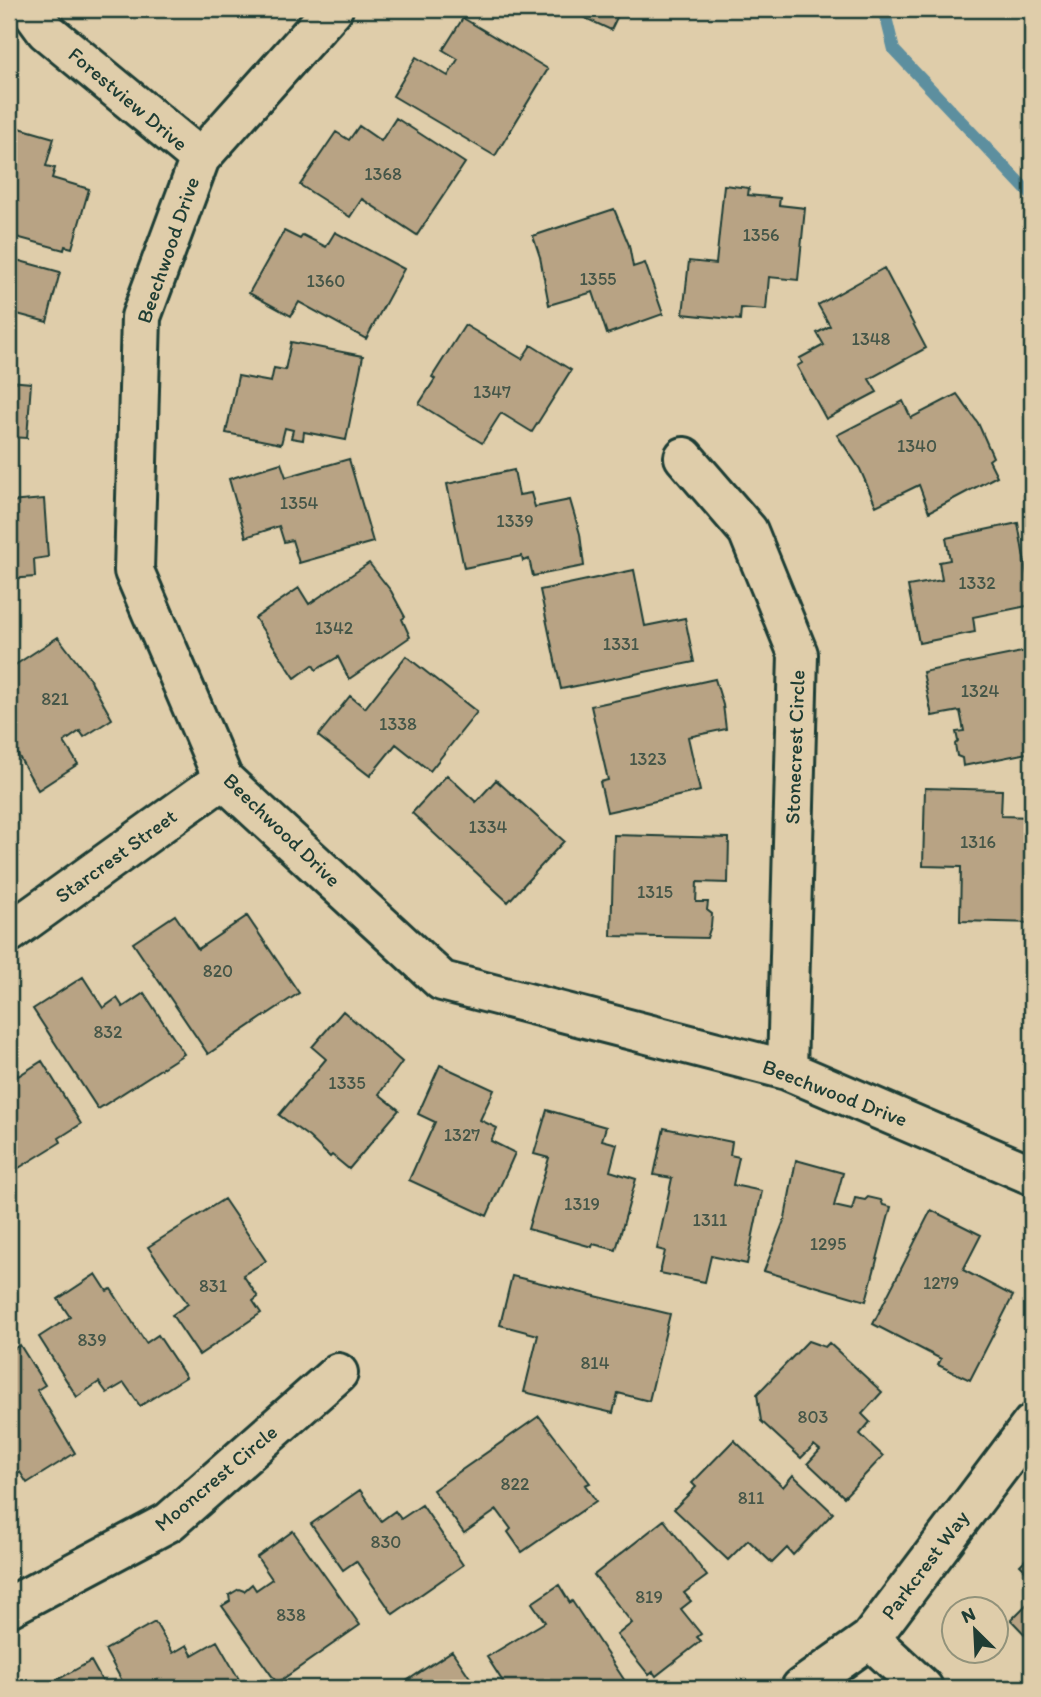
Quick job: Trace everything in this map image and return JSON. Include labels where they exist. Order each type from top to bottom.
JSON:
[{"type":"street","name":"Forestview Drive","points":[[30,9],[46,31],[200,158]]},
{"type":"street","name":"Beechwood Drive","points":[[333,9],[200,158],[141,317],[134,571],[223,779],[442,981],[786,1070],[1032,1175]]},
{"type":"street","name":"Stonecrest Circle","points":[[684,457],[748,531],[798,654],[786,1070]]},
{"type":"street","name":"Starcrest Street","points":[[9,933],[223,779]]},
{"type":"street","name":"Mooncrest Circle","points":[[9,1607],[169,1522],[338,1373]]},
{"type":"street","name":"Parkcrest Way","points":[[801,1688],[870,1639],[1032,1424]]},
{"type":"street","points":[[870,1639],[923,1688]]},
{"type":"building","points":[[566,9],[621,9],[611,30]]},
{"type":"building","points":[[463,18],[548,69],[495,156],[393,96],[416,57],[448,76],[458,59],[443,50]]},
{"type":"building","points":[[396,118],[465,163],[417,235],[362,199],[350,217],[300,185],[336,132],[349,140],[359,126],[381,141]]},
{"type":"building","points":[[9,125],[54,138],[46,166],[55,168],[52,178],[89,189],[72,248],[65,246],[64,250],[9,235]]},
{"type":"building","points":[[724,185],[749,188],[748,195],[780,198],[779,205],[805,208],[798,280],[769,277],[766,310],[741,308],[740,320],[683,314],[689,261],[716,264]]},
{"type":"building","points":[[614,209],[629,245],[633,267],[645,263],[663,314],[607,334],[593,292],[549,305],[533,236]]},
{"type":"building","points":[[284,231],[300,239],[303,235],[326,247],[335,232],[404,269],[366,339],[299,302],[291,316],[249,293]]},
{"type":"building","points":[[9,258],[60,272],[47,322],[10,312],[9,317]]},
{"type":"building","points":[[884,268],[926,348],[869,379],[877,392],[826,419],[797,366],[802,363],[800,358],[824,345],[817,333],[830,326],[818,305]]},
{"type":"building","points":[[465,325],[522,359],[531,345],[571,370],[532,432],[501,413],[482,443],[419,404],[435,379],[432,377]]},
{"type":"building","points":[[291,342],[363,356],[346,440],[304,432],[303,440],[291,438],[293,430],[285,428],[281,444],[226,433],[238,376],[271,382],[274,368],[285,370]]},
{"type":"building","points":[[9,381],[31,383],[27,438],[9,437]]},
{"type":"building","points":[[957,394],[978,423],[993,457],[989,460],[997,476],[929,512],[919,485],[876,506],[860,469],[837,435],[903,401],[911,418]]},
{"type":"building","points":[[349,459],[373,542],[299,563],[292,540],[284,542],[279,526],[246,537],[229,479],[281,463],[286,477]]},
{"type":"building","points":[[514,470],[519,495],[531,493],[535,507],[570,500],[580,534],[584,566],[533,576],[529,559],[523,561],[522,556],[464,568],[447,484]]},
{"type":"building","points":[[44,499],[48,557],[34,559],[35,577],[9,579],[9,502]]},
{"type":"building","points":[[1018,523],[1032,605],[973,617],[975,632],[919,643],[908,586],[942,580],[939,562],[950,560],[946,538]]},
{"type":"building","points":[[369,563],[391,591],[405,617],[402,619],[410,637],[349,679],[338,657],[316,670],[313,665],[295,678],[255,618],[299,588],[309,604]]},
{"type":"building","points":[[634,570],[645,626],[685,618],[694,662],[561,689],[540,590]]},
{"type":"building","points":[[58,637],[89,678],[112,719],[84,737],[80,731],[64,742],[78,764],[38,790],[9,739],[9,669]]},
{"type":"building","points":[[1032,650],[1032,752],[963,766],[962,758],[957,756],[955,744],[958,741],[956,732],[964,731],[960,711],[932,716],[923,672]]},
{"type":"building","points":[[406,656],[477,712],[430,771],[396,744],[370,776],[318,736],[350,696],[365,708]]},
{"type":"building","points":[[715,679],[723,705],[726,729],[688,737],[700,791],[607,812],[600,782],[608,780],[591,706]]},
{"type":"building","points":[[447,775],[476,802],[496,780],[564,841],[508,902],[412,813]]},
{"type":"building","points":[[925,788],[1002,790],[1001,816],[1032,817],[1032,923],[960,921],[961,867],[923,866]]},
{"type":"building","points":[[614,835],[729,838],[728,883],[697,882],[696,902],[708,902],[707,910],[712,914],[707,938],[611,936]]},
{"type":"building","points":[[175,915],[198,949],[247,916],[299,993],[208,1054],[133,943]]},
{"type":"building","points":[[83,977],[103,1008],[117,998],[123,1007],[144,993],[184,1054],[98,1109],[33,1009]]},
{"type":"building","points":[[343,1011],[402,1062],[379,1094],[399,1110],[349,1169],[332,1155],[330,1157],[279,1115],[326,1059],[312,1047]]},
{"type":"building","points":[[9,1061],[18,1076],[42,1061],[81,1124],[59,1138],[61,1142],[9,1174]]},
{"type":"building","points":[[440,1065],[494,1090],[480,1120],[497,1128],[491,1141],[515,1153],[487,1216],[409,1180],[435,1122],[418,1114]]},
{"type":"building","points":[[547,1110],[606,1127],[602,1140],[617,1144],[610,1171],[636,1179],[616,1250],[593,1244],[592,1247],[528,1229],[549,1158],[534,1154]]},
{"type":"building","points":[[664,1128],[732,1142],[730,1155],[739,1157],[733,1185],[762,1191],[747,1264],[711,1256],[705,1282],[660,1273],[665,1251],[657,1249],[672,1178],[654,1175]]},
{"type":"building","points":[[796,1160],[843,1173],[834,1206],[852,1210],[855,1198],[865,1200],[868,1197],[881,1200],[883,1205],[891,1207],[866,1301],[764,1271],[785,1218]]},
{"type":"building","points":[[224,1199],[266,1261],[243,1275],[258,1297],[253,1301],[261,1313],[199,1355],[172,1315],[188,1304],[148,1247]]},
{"type":"building","points":[[931,1210],[981,1235],[963,1270],[1013,1296],[970,1380],[938,1365],[941,1359],[873,1324]]},
{"type":"building","points":[[96,1274],[107,1291],[111,1289],[146,1343],[158,1335],[186,1377],[140,1406],[124,1383],[107,1393],[99,1382],[77,1397],[39,1337],[70,1317],[58,1299]]},
{"type":"building","points":[[512,1276],[670,1314],[649,1401],[618,1393],[613,1413],[524,1392],[538,1335],[500,1325]]},
{"type":"building","points":[[808,1341],[825,1347],[829,1343],[882,1392],[862,1414],[870,1422],[860,1434],[883,1456],[844,1497],[808,1463],[820,1450],[814,1445],[801,1458],[761,1421],[757,1394]]},
{"type":"building","points":[[20,1345],[45,1385],[37,1390],[75,1453],[27,1483],[20,1472],[13,1476],[9,1468],[9,1352]]},
{"type":"building","points":[[539,1416],[590,1483],[585,1485],[596,1501],[522,1552],[508,1532],[511,1529],[497,1510],[464,1533],[433,1490]]},
{"type":"building","points":[[734,1440],[783,1487],[793,1475],[833,1513],[793,1555],[787,1548],[772,1563],[748,1540],[728,1560],[674,1509],[696,1487],[692,1483]]},
{"type":"building","points":[[360,1490],[381,1521],[395,1511],[401,1519],[422,1505],[463,1565],[393,1614],[356,1561],[343,1570],[311,1524]]},
{"type":"building","points":[[664,1520],[707,1576],[684,1593],[691,1601],[681,1609],[701,1634],[697,1637],[701,1641],[656,1676],[653,1672],[649,1675],[617,1635],[632,1623],[594,1575]]},
{"type":"building","points":[[293,1531],[360,1625],[277,1683],[222,1606],[230,1601],[229,1595],[239,1589],[244,1591],[252,1584],[256,1590],[272,1579],[257,1557]]},
{"type":"building","points":[[1032,1553],[1032,1577],[1020,1565]]},
{"type":"building","points":[[559,1585],[625,1681],[617,1688],[507,1688],[487,1657],[545,1622],[532,1603]]},
{"type":"building","points":[[1032,1599],[1032,1642],[1011,1620]]},
{"type":"building","points":[[155,1622],[173,1653],[187,1645],[192,1655],[217,1641],[244,1688],[126,1688],[105,1650]]},
{"type":"building","points":[[452,1651],[477,1688],[396,1688]]},
{"type":"building","points":[[91,1661],[106,1688],[43,1688]]},
{"type":"waterway","points":[[884,9],[894,50],[1032,196]]}]
